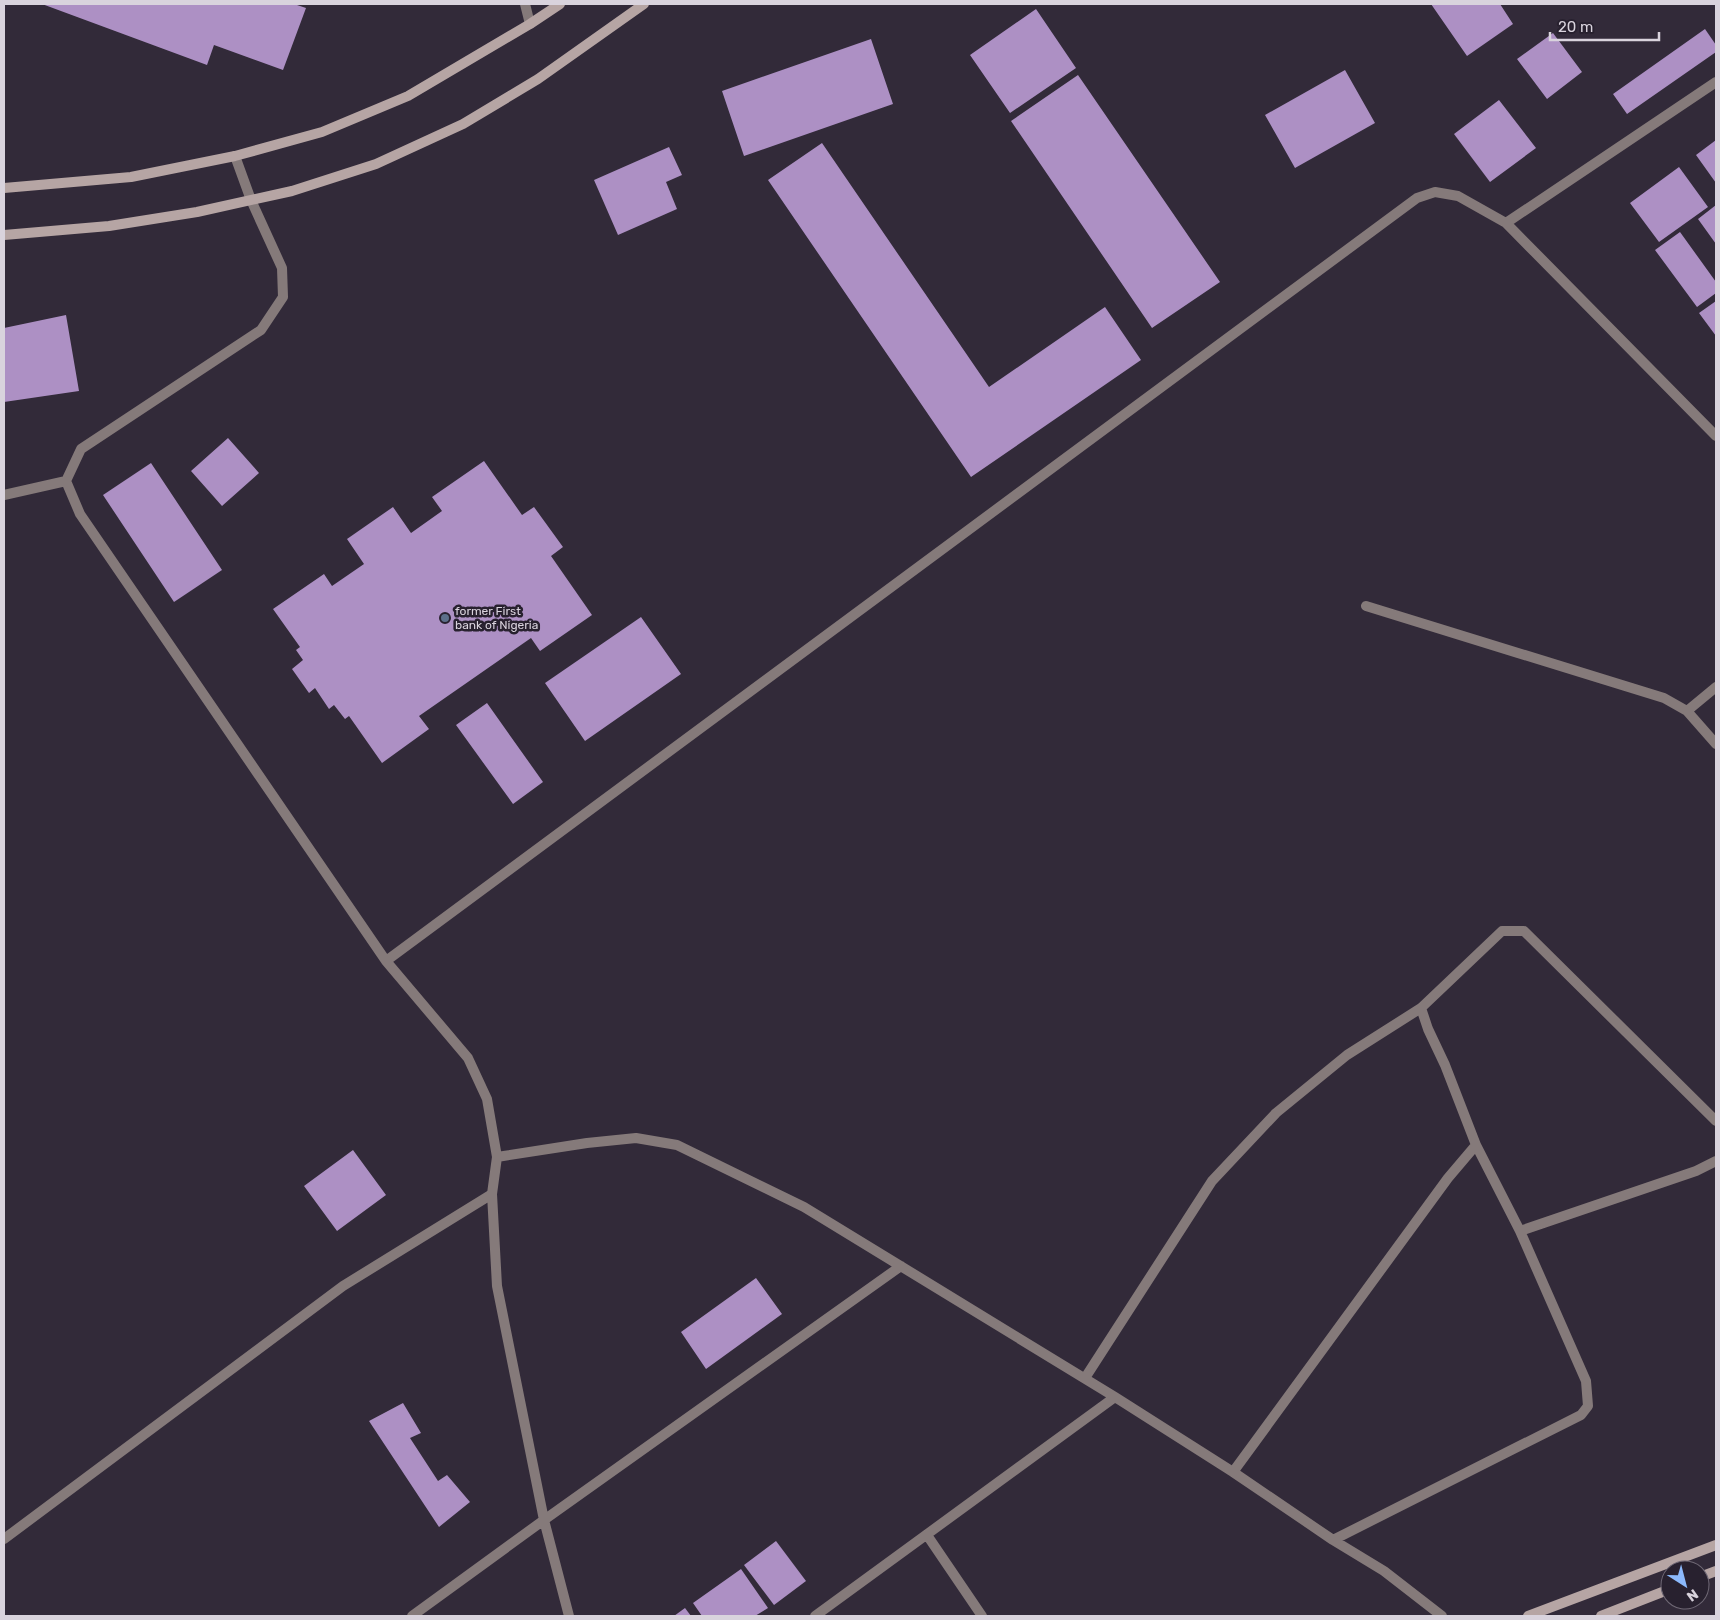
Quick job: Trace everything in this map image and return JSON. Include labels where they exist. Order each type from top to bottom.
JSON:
[{"type":"main road","points":[[4,188],[131,177],[235,156],[322,132],[408,96],[530,24],[560,4]]},
{"type":"main road","points":[[4,235],[109,226],[197,212],[292,191],[376,164],[463,124],[538,79],[644,4]]},
{"type":"main road","points":[[1528,1616],[1716,1544]]},
{"type":"main road","points":[[1601,1616],[1660,1593]]},
{"type":"street","points":[[525,4],[530,24]]},
{"type":"street","points":[[1506,224],[1716,82]]},
{"type":"street","points":[[235,156],[251,200],[282,268],[283,297],[261,330],[81,449],[66,481],[80,514],[386,960],[468,1058],[487,1099],[497,1157],[492,1194],[498,1286],[544,1520],[569,1616]]},
{"type":"street","points":[[386,960],[1417,198],[1435,192],[1458,196],[1506,224],[1716,436]]},
{"type":"street","points":[[4,495],[66,481]]},
{"type":"street","points":[[1366,606],[1664,698],[1687,711],[1716,744]]},
{"type":"street","points":[[1687,711],[1716,687]]},
{"type":"street","points":[[1085,1378],[1212,1181],[1276,1113],[1347,1055],[1421,1008],[1502,931],[1524,931],[1716,1121]]},
{"type":"street","points":[[1334,1540],[1581,1415],[1588,1406],[1586,1381],[1520,1231],[1476,1145],[1421,1008]]},
{"type":"street","points":[[497,1157],[587,1143],[636,1138],[677,1145],[804,1206],[1085,1378],[1233,1472],[1384,1571],[1442,1616]]},
{"type":"street","points":[[1233,1472],[1448,1178],[1476,1145]]},
{"type":"street","points":[[1520,1231],[1696,1171],[1716,1161]]},
{"type":"street","points":[[4,1539],[343,1286],[492,1194]]},
{"type":"street","points":[[412,1616],[901,1266]]},
{"type":"street","points":[[815,1616],[1115,1397]]},
{"type":"street","points":[[926,1536],[982,1616]]},
{"type":"building","points":[[42,4],[294,4],[306,8],[283,70],[214,45],[207,65]]},
{"type":"building","points":[[1431,4],[1500,4],[1513,24],[1467,56]]},
{"type":"building","points":[[1036,9],[1076,68],[1010,113],[970,55]]},
{"type":"building","points":[[1705,29],[1716,45],[1716,52],[1627,114],[1613,94]]},
{"type":"building","points":[[1553,33],[1582,72],[1547,99],[1517,59]]},
{"type":"building","points":[[871,39],[893,104],[744,156],[722,91]]},
{"type":"building","points":[[1345,70],[1375,123],[1295,168],[1265,115]]},
{"type":"building","points":[[1078,75],[1220,282],[1152,328],[1011,121]]},
{"type":"building","points":[[1499,100],[1536,148],[1490,182],[1454,134]]},
{"type":"building","points":[[1716,140],[1716,183],[1696,155]]},
{"type":"building","points":[[822,143],[989,387],[1105,307],[1141,360],[971,477],[768,180]]},
{"type":"building","points":[[669,147],[682,175],[666,182],[677,209],[618,235],[594,180]]},
{"type":"building","points":[[1679,167],[1708,207],[1659,242],[1630,203]]},
{"type":"building","points":[[1716,205],[1716,244],[1698,219]]},
{"type":"building","points":[[1680,232],[1716,282],[1716,293],[1697,307],[1655,250]]},
{"type":"building","points":[[1716,301],[1716,336],[1699,313]]},
{"type":"building","points":[[66,315],[79,391],[4,402],[4,328]]},
{"type":"building","points":[[228,438],[259,473],[222,506],[191,471]]},
{"type":"building","points":[[484,461],[522,515],[534,507],[563,547],[551,556],[592,615],[540,651],[531,638],[419,716],[429,729],[382,763],[349,716],[345,719],[334,705],[329,709],[315,688],[309,693],[292,669],[303,660],[296,650],[300,647],[273,609],[324,574],[332,586],[364,564],[347,539],[393,507],[411,533],[442,511],[432,497]]},
{"type":"building","points":[[151,463],[222,570],[174,602],[103,495]]},
{"type":"building","points":[[641,617],[681,674],[585,741],[545,683]]},
{"type":"building","points":[[487,703],[543,782],[513,804],[456,725]]},
{"type":"building","points":[[353,1150],[386,1195],[337,1231],[304,1186]]},
{"type":"building","points":[[756,1278],[782,1314],[706,1369],[681,1332]]},
{"type":"building","points":[[403,1403],[421,1433],[410,1438],[438,1481],[447,1475],[470,1502],[439,1527],[369,1421]]},
{"type":"building","points":[[776,1541],[806,1581],[774,1605],[744,1565]]},
{"type":"building","points":[[741,1569],[768,1608],[755,1616],[702,1616],[693,1603]]},
{"type":"building","points":[[685,1608],[691,1616],[674,1616]]},
{"type":"place","name":"former First bank of Nigeria","points":[[445,618]]}]
